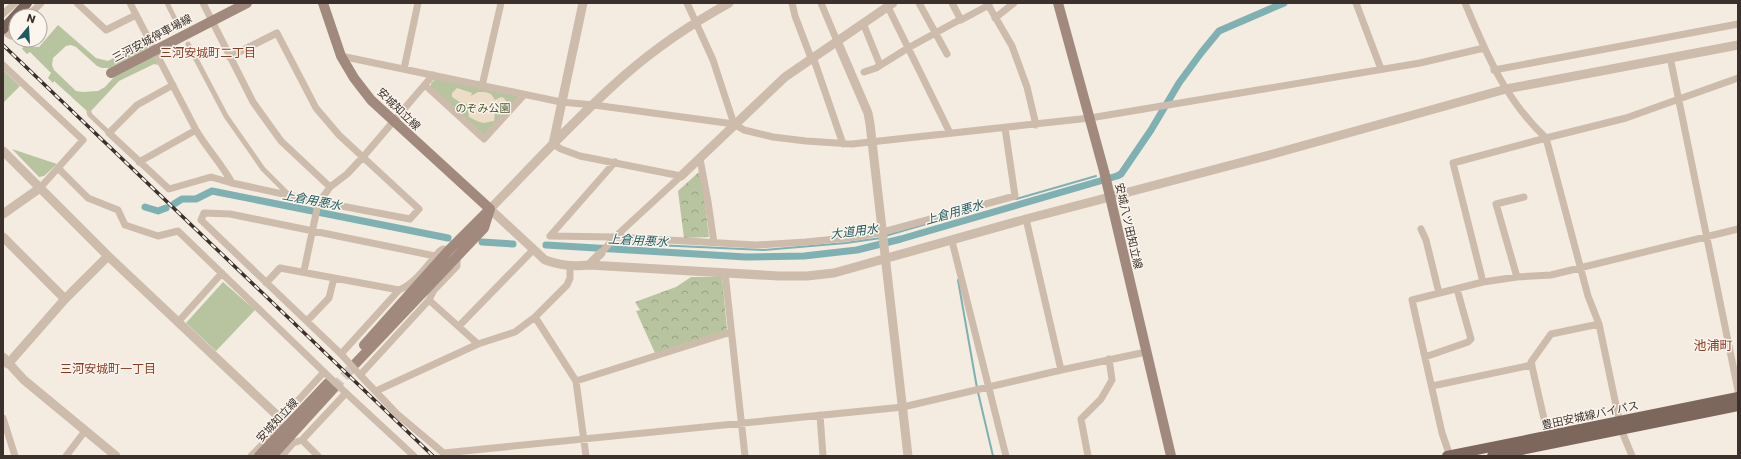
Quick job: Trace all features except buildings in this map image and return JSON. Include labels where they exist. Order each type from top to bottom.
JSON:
[{"type":"main road","points":[[3,30],[27,3]]},
{"type":"main road","name":"三河安城停車場線","points":[[110,74],[246,3]]},
{"type":"main road","name":"安城知立線","points":[[323,3],[342,56],[354,78],[371,100],[490,209]]},
{"type":"main road","name":"安城八ツ田知立線","points":[[1058,3],[1104,171],[1171,456]]},
{"type":"main road","points":[[354,361],[453,253],[490,209]]},
{"type":"main road","name":"安城知立線","points":[[259,456],[331,386],[272,456]]},
{"type":"main road","name":"豊田安城線バイパス","points":[[1492,456],[1738,397]]},
{"type":"main road","name":"豊田安城線バイパス","points":[[1449,456],[1548,436],[1738,406]]},
{"type":"street","points":[[3,14],[15,3]]},
{"type":"street","points":[[77,3],[106,30],[136,15]]},
{"type":"street","points":[[130,3],[202,141],[224,169],[232,183]]},
{"type":"street","points":[[167,3],[179,27]]},
{"type":"street","points":[[203,3],[253,102],[281,141],[330,187]]},
{"type":"street","points":[[404,68],[418,3]]},
{"type":"street","points":[[482,86],[500,3]]},
{"type":"street","points":[[553,144],[583,3]]},
{"type":"street","points":[[687,3],[713,60],[734,124]]},
{"type":"street","points":[[729,3],[696,22],[661,46],[626,74],[553,144],[490,209],[545,260],[570,265],[725,273],[807,276],[834,273],[885,254],[952,241],[1026,219],[1273,154],[1506,89],[1738,45]]},
{"type":"street","points":[[792,3],[795,16],[843,144]]},
{"type":"street","points":[[821,3],[868,113],[873,141],[908,456]]},
{"type":"street","points":[[919,3],[947,54]]},
{"type":"street","points":[[952,3],[961,19]]},
{"type":"street","points":[[995,18],[1014,3]]},
{"type":"street","points":[[1356,3],[1381,69]]},
{"type":"street","points":[[1465,3],[1494,70],[1528,122],[1546,138],[1580,268],[1588,296],[1599,324],[1620,425],[1632,456]]},
{"type":"street","points":[[864,72],[880,65],[988,4],[1014,53],[1027,87],[1036,124]]},
{"type":"street","points":[[589,265],[615,238],[785,77],[837,40],[891,5],[908,48],[950,133]]},
{"type":"street","points":[[863,23],[880,65]]},
{"type":"street","points":[[1494,70],[1738,24]]},
{"type":"street","points":[[89,112],[90,115],[168,189],[211,177],[319,203],[410,219],[419,209],[339,135],[316,108],[276,33],[229,57]]},
{"type":"street","points":[[188,44],[226,116],[263,169],[290,195]]},
{"type":"street","points":[[342,56],[561,102],[734,124],[744,130],[773,137],[806,142],[843,144],[1090,118],[1420,63],[1484,48]]},
{"type":"street","points":[[1670,57],[1708,237],[1738,390]]},
{"type":"street","points":[[3,65],[83,140],[40,188],[3,214]]},
{"type":"street","points":[[304,271],[319,203],[330,187],[347,174],[363,158],[433,75]]},
{"type":"street","points":[[1483,282],[1454,163],[1626,118],[1738,78]]},
{"type":"street","points":[[109,133],[137,105],[173,85]]},
{"type":"street","points":[[425,85],[484,139],[524,95]]},
{"type":"street","points":[[615,162],[550,236],[756,245],[806,242],[883,233],[1015,196],[1005,128]]},
{"type":"street","points":[[139,162],[196,130]]},
{"type":"street","points":[[553,144],[561,149],[580,156],[681,176]]},
{"type":"street","points":[[3,151],[108,256],[281,419]]},
{"type":"street","points":[[700,159],[714,244]]},
{"type":"street","points":[[58,168],[88,198],[118,210],[125,225],[158,236],[178,231],[346,393],[414,456]]},
{"type":"street","points":[[1516,277],[1496,204],[1524,197]]},
{"type":"street","points":[[435,256],[230,214],[204,213],[201,220],[341,354],[397,414],[445,455],[584,439],[660,433],[741,423],[903,407],[1109,359],[1146,352]]},
{"type":"street","points":[[1026,219],[1061,370]]},
{"type":"street","points":[[1421,229],[1426,240],[1438,293]]},
{"type":"street","points":[[1449,456],[1412,300],[1483,282],[1516,277],[1551,275],[1738,229]]},
{"type":"street","points":[[3,237],[66,299]]},
{"type":"street","points":[[952,241],[990,386],[1006,456]]},
{"type":"street","points":[[341,354],[399,290],[408,286],[435,256],[443,249],[453,253],[457,266],[434,290],[429,300],[360,375]]},
{"type":"street","points":[[459,326],[534,249]]},
{"type":"street","points":[[108,256],[5,363],[116,456]]},
{"type":"street","points":[[376,391],[478,344],[516,332],[535,317],[567,285],[570,278],[570,265]]},
{"type":"street","points":[[266,283],[280,268],[304,271],[399,290]]},
{"type":"street","points":[[178,322],[222,273]]},
{"type":"street","points":[[725,273],[745,456]]},
{"type":"street","points":[[307,321],[329,298],[334,278]]},
{"type":"street","points":[[1425,357],[1468,342],[1471,339],[1457,289]]},
{"type":"street","points":[[429,300],[478,344]]},
{"type":"street","points":[[535,317],[576,381],[586,456]]},
{"type":"street","points":[[1548,436],[1531,362],[1551,334],[1599,324]]},
{"type":"street","points":[[576,381],[731,332]]},
{"type":"street","points":[[1088,456],[1081,419],[1101,399],[1112,380],[1109,359]]},
{"type":"street","points":[[1432,386],[1532,365]]},
{"type":"street","points":[[251,456],[277,430],[281,419],[324,372]]},
{"type":"street","points":[[282,456],[293,443],[302,440],[346,393]]},
{"type":"street","points":[[820,415],[823,456]]},
{"type":"street","points":[[3,418],[15,456]]},
{"type":"street","points":[[66,456],[85,431]]},
{"type":"street","points":[[302,440],[318,456]]},
{"type":"green space","points":[[58,25],[96,58],[108,61],[143,43],[145,38],[148,48],[109,68],[97,66],[76,47],[71,45],[66,46],[53,58],[52,65],[54,70],[76,91],[98,91],[105,87],[115,76],[151,57],[155,57],[158,65],[154,64],[119,81],[91,111],[88,112],[54,81],[53,83],[48,78],[51,73],[30,52],[27,54],[22,49],[48,48],[48,37]]},
{"type":"green space","points":[[3,70],[20,86],[3,103]]},
{"type":"green space","name":"のぞみ公園","points":[[437,78],[518,96],[518,98],[486,134],[482,134],[431,87],[431,83]]},
{"type":"green space","points":[[12,149],[57,164],[44,176],[39,177]]},
{"type":"green space","points":[[701,170],[709,237],[684,238],[678,191]]},
{"type":"green space","points":[[691,277],[722,277],[727,330],[655,353],[636,311],[640,310],[635,302],[676,287]]},
{"type":"green space","points":[[223,282],[255,310],[216,351],[186,323]]},
{"type":"shaded area","points":[[457,88],[472,93],[471,96],[478,92],[485,92],[491,94],[495,100],[501,97],[504,98],[509,106],[507,110],[495,112],[494,121],[483,123],[477,121],[469,117],[467,103],[464,107],[464,105],[452,97],[452,93]]},
{"type":"waterway","name":"上倉用悪水","points":[[546,245],[746,257],[804,256],[857,250],[901,239],[1117,176],[1121,174],[1151,130],[1179,83],[1219,31],[1284,3]]},
{"type":"waterway","name":"大道用水","points":[[1016,199],[1096,176]]},
{"type":"waterway","name":"上倉用悪水","points":[[174,204],[182,199],[196,199],[212,191],[448,238]]},
{"type":"waterway","name":"上倉用悪水","points":[[145,207],[158,211],[166,208]]},
{"type":"waterway","name":"大道用水","points":[[885,236],[940,220]]},
{"type":"waterway","name":"大道用水","points":[[612,243],[764,250],[846,243],[881,238]]},
{"type":"waterway","name":"上倉用悪水","points":[[482,242],[513,244]]},
{"type":"waterway","points":[[958,280],[977,388],[993,456]]},
{"type":"tunnel","points":[[334,388],[356,363]]},
{"type":"railway","points":[[3,45],[433,456]]},
{"type":"district","name":"三河安城町二丁目","points":[[208,52]]},
{"type":"district","name":"池浦町","points":[[1713,345]]},
{"type":"district","name":"三河安城町一丁目","points":[[108,368]]}]
